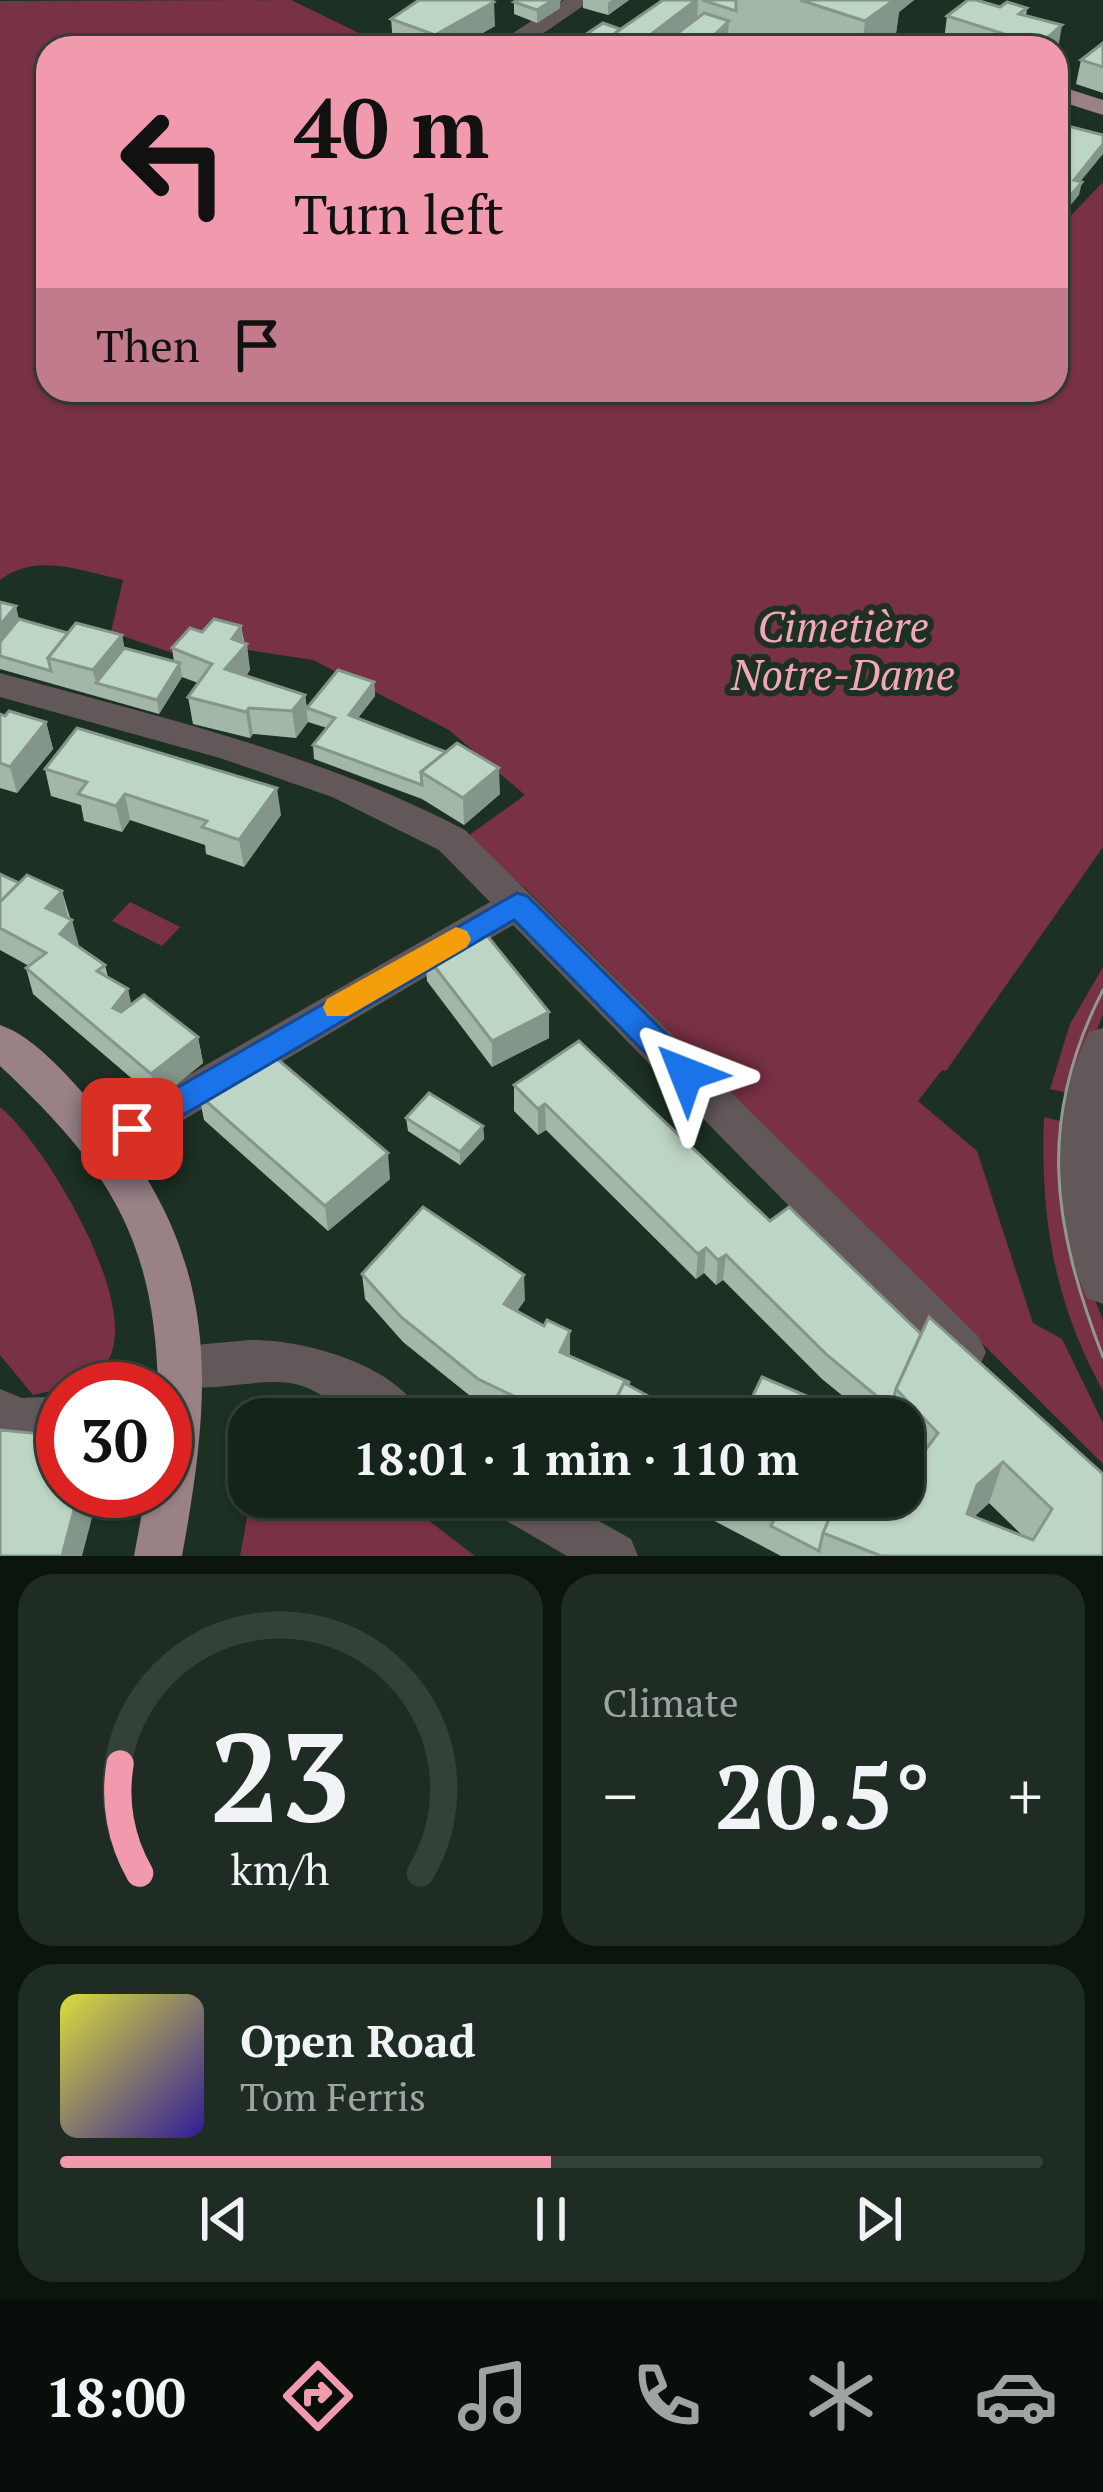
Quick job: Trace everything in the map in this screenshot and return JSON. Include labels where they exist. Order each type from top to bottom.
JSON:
[{"type":"main road","points":[[776,0],[882,36]]},
{"type":"main road","points":[[1068,96],[1103,108]]},
{"type":"main road","points":[[0,1040],[53,1085],[106,1144],[141,1200],[168,1268],[174,1362]]},
{"type":"main road","points":[[158,1556],[162,1518]]},
{"type":"street","points":[[524,36],[580,0]]},
{"type":"street","points":[[0,686],[331,781],[404,811],[452,840],[991,1380]]},
{"type":"street","points":[[106,1144],[517,904]]},
{"type":"street","points":[[1103,1045],[1081,1135],[1088,1228],[1103,1284]]},
{"type":"street","points":[[192,1387],[264,1358],[308,1363],[341,1375],[372,1398]]},
{"type":"street","points":[[0,1412],[21,1420],[36,1419]]},
{"type":"street","points":[[547,1518],[614,1556]]},
{"type":"green space","name":"Cimetière Notre-Dame","points":[[291,0],[365,36],[36,36],[36,402],[1068,402],[1068,218],[1103,182],[1103,847],[946,1071],[942,1070],[918,1101],[977,1151],[1033,1323],[1062,1339],[1103,1423],[1103,1464],[526,889],[465,838],[525,795],[449,730],[313,660],[235,648],[181,656],[111,632],[123,580],[44,565],[0,580],[0,1]]},
{"type":"green space","points":[[130,902],[180,927],[162,946],[112,921]]},
{"type":"green space","points":[[1103,967],[1103,1014],[1073,1094],[1050,1089],[1070,1024]]},
{"type":"green space","points":[[0,1107],[42,1156],[87,1232],[104,1273],[114,1345],[106,1362],[36,1362],[33,1395],[0,1355]]},
{"type":"green space","points":[[1044,1117],[1068,1123],[1082,1267],[1103,1320],[1103,1391],[1073,1325],[1054,1258],[1045,1189]]},
{"type":"green space","points":[[247,1518],[425,1518],[475,1556],[240,1556]]},
{"type":"building","points":[[419,0],[494,2],[435,35],[391,19]]},
{"type":"building","points":[[553,0],[537,10],[514,2]]},
{"type":"building","points":[[663,0],[696,0],[649,36],[615,33]]},
{"type":"building","points":[[702,0],[736,0],[736,11]]},
{"type":"building","points":[[800,0],[894,0],[865,21]]},
{"type":"building","points":[[968,0],[1000,7],[1007,2],[1027,8],[1019,14],[1062,25],[1049,36],[1010,36],[947,16]]},
{"type":"building","points":[[704,13],[729,21],[713,36],[674,36]]},
{"type":"building","points":[[603,23],[620,29],[615,36],[588,33]]},
{"type":"building","points":[[1103,43],[1103,67],[1081,60]]},
{"type":"building","points":[[1068,126],[1103,135],[1103,144],[1074,180],[1082,182],[1068,199]]},
{"type":"building","points":[[0,602],[16,606],[0,625]]},
{"type":"building","points":[[19,619],[68,633],[48,658],[51,671],[0,656],[0,642]]},
{"type":"building","points":[[214,619],[241,626],[232,639],[247,644],[225,669],[305,695],[292,711],[249,708],[246,712],[188,697],[212,664],[172,648],[190,628],[202,632]]},
{"type":"building","points":[[76,623],[122,635],[93,670],[48,658]]},
{"type":"building","points":[[124,648],[180,663],[157,700],[96,683]]},
{"type":"building","points":[[338,670],[374,682],[349,715],[446,752],[421,772],[422,785],[313,745],[335,718],[307,708]]},
{"type":"building","points":[[9,711],[46,722],[10,767],[0,763],[0,714]]},
{"type":"building","points":[[77,728],[277,788],[239,840],[202,827],[207,821],[125,794],[116,806],[78,794],[87,782],[45,769]]},
{"type":"building","points":[[457,743],[499,768],[463,798],[421,772]]},
{"type":"building","points":[[0,874],[19,883],[0,902]]},
{"type":"building","points":[[27,875],[62,891],[46,908],[72,920],[60,934],[105,965],[97,971],[128,989],[113,1008],[121,1012],[144,995],[198,1037],[151,1074],[26,968],[46,953],[0,928],[0,902]]},
{"type":"building","points":[[481,928],[549,1012],[492,1041],[425,954]]},
{"type":"building","points":[[579,1041],[770,1221],[789,1207],[921,1334],[894,1398],[879,1398],[827,1355],[726,1255],[718,1260],[706,1248],[698,1254],[545,1104],[538,1109],[514,1085]]},
{"type":"building","points":[[262,1046],[388,1153],[325,1206],[199,1095]]},
{"type":"building","points":[[429,1093],[483,1126],[460,1152],[406,1118]]},
{"type":"building","points":[[423,1207],[524,1275],[504,1304],[544,1326],[547,1320],[570,1331],[560,1352],[629,1382],[628,1385],[624,1383],[616,1398],[517,1398],[478,1379],[401,1317],[362,1274]]},
{"type":"building","points":[[929,1317],[1103,1474],[1103,1556],[881,1556],[823,1533],[829,1518],[924,1518],[924,1452],[938,1433],[924,1418],[924,1398],[905,1398],[896,1389]],"holes":[[[1003,1462],[1052,1509],[1033,1540],[967,1514],[977,1485]]]},
{"type":"building","points":[[762,1377],[811,1398],[752,1398]]},
{"type":"building","points":[[624,1383],[652,1398],[616,1398]]},
{"type":"building","points":[[0,1430],[36,1433],[36,1518],[72,1518],[62,1556],[0,1556]]},
{"type":"building","points":[[775,1518],[829,1518],[819,1551],[771,1526]]},
{"type":"tram line","points":[[1103,990],[1068,1083],[1059,1172],[1072,1262],[1103,1357]]},
{"type":"slow traffic","points":[[338,1007],[456,939]]},
{"type":"route","points":[[132,1129],[517,904],[686,1074]]}]
